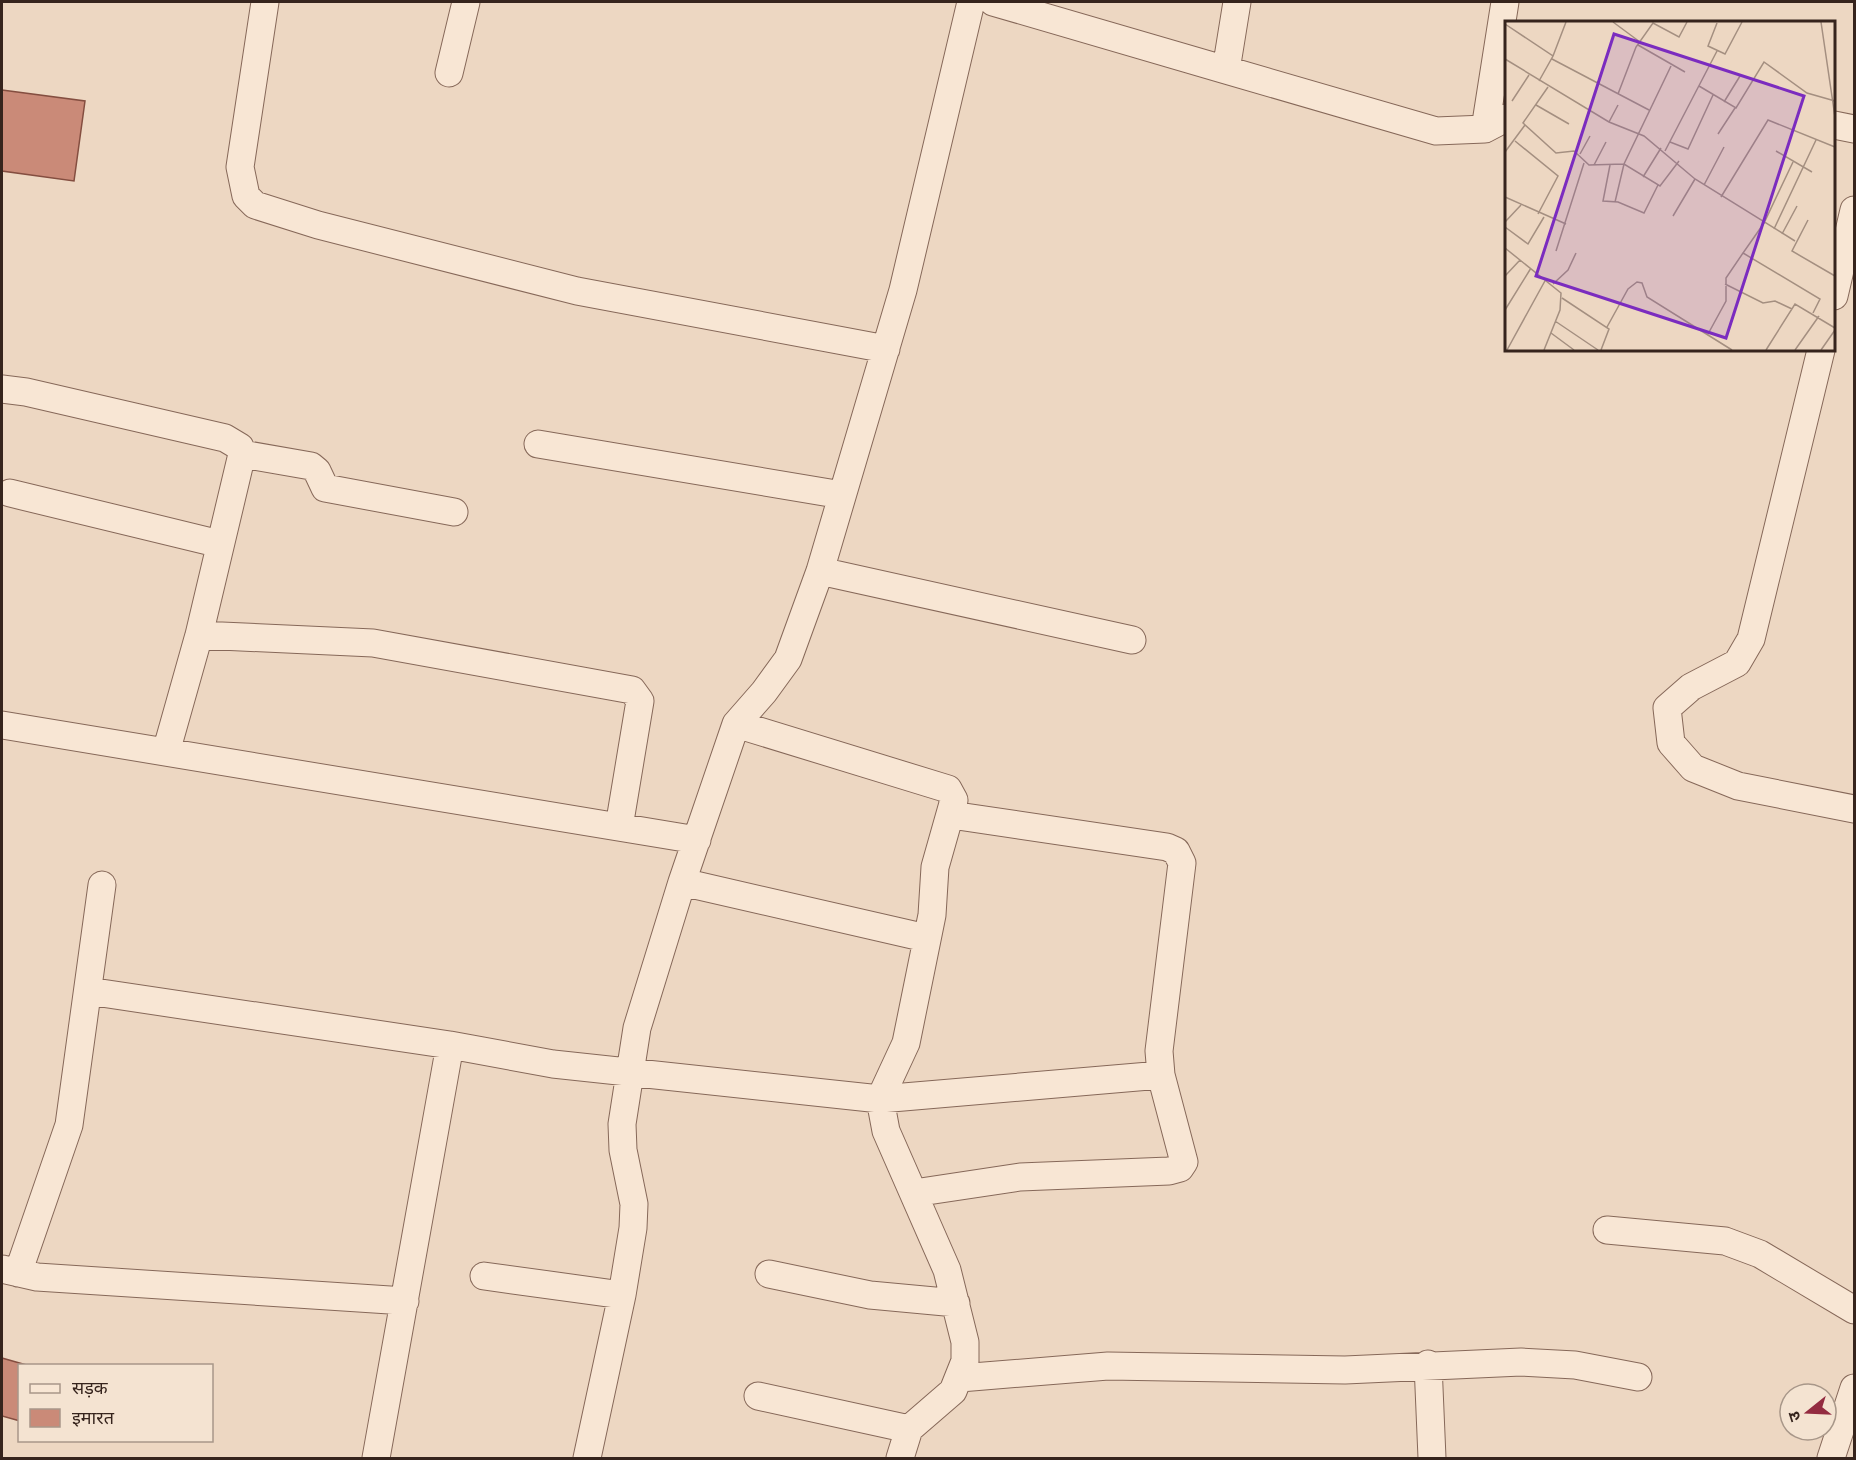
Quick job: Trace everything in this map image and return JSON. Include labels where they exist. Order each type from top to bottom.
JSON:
[{"type":"street","points":[[265,2],[240,168],[246,196],[255,205],[318,225],[577,291],[886,349]]},
{"type":"street","points":[[449,73],[466,2]]},
{"type":"street","points":[[587,1458],[622,1295],[633,1228],[634,1204],[623,1150],[622,1124],[629,1070],[638,1028],[682,882],[736,724],[764,692],[788,659],[820,571],[903,290],[971,2]]},
{"type":"street","points":[[993,2],[1436,131],[1496,124],[1505,2]]},
{"type":"street","points":[[1226,70],[1237,2]]},
{"type":"street","points":[[1835,125],[1854,129]]},
{"type":"street","points":[[1835,288],[1854,210]]},
{"type":"street","points":[[1821,351],[1751,639],[1737,663],[1691,687],[1667,708],[1671,743],[1693,768],[1738,786],[1854,809]]},
{"type":"street","points":[[2,389],[26,392],[225,438],[240,447],[242,454],[199,635],[166,752]]},
{"type":"street","points":[[538,444],[842,495]]},
{"type":"street","points":[[242,454],[311,466],[317,471],[325,488],[454,512]]},
{"type":"street","points":[[10,494],[220,544]]},
{"type":"street","points":[[820,571],[1132,640]]},
{"type":"street","points":[[199,635],[373,643],[632,690],[640,701],[619,827]]},
{"type":"street","points":[[736,724],[948,789],[954,800],[935,867],[932,915],[906,1043],[880,1099],[886,1131],[947,1270],[965,1342],[965,1361],[953,1391],[909,1429],[900,1458]]},
{"type":"street","points":[[2,725],[697,840]]},
{"type":"street","points":[[914,1193],[995,1179],[1169,1171],[1179,1168],[1184,1162],[1161,1075],[1159,1030],[1182,863],[1176,851],[1167,847],[951,815]]},
{"type":"street","points":[[682,882],[926,938]]},
{"type":"street","points":[[102,885],[69,1125],[10,1271],[37,1277],[405,1301]]},
{"type":"street","points":[[88,991],[450,1045],[553,1064],[629,1070],[880,1099],[1161,1075]]},
{"type":"street","points":[[376,1458],[450,1045]]},
{"type":"street","points":[[1607,1230],[1725,1241],[1760,1254],[1854,1310]]},
{"type":"street","points":[[769,1274],[870,1295],[956,1303]]},
{"type":"street","points":[[484,1276],[622,1295]]},
{"type":"street","points":[[960,1378],[1108,1366],[1345,1370],[1428,1364],[1548,1362],[1638,1377]]},
{"type":"street","points":[[1428,1364],[1432,1458]]},
{"type":"street","points":[[1831,1458],[1854,1388]]},
{"type":"street","points":[[758,1396],[909,1429]]},
{"type":"building","points":[[2,90],[85,101],[74,181],[2,171]]},
{"type":"building","points":[[2,1358],[23,1364],[18,1364],[18,1420],[2,1416]]}]
